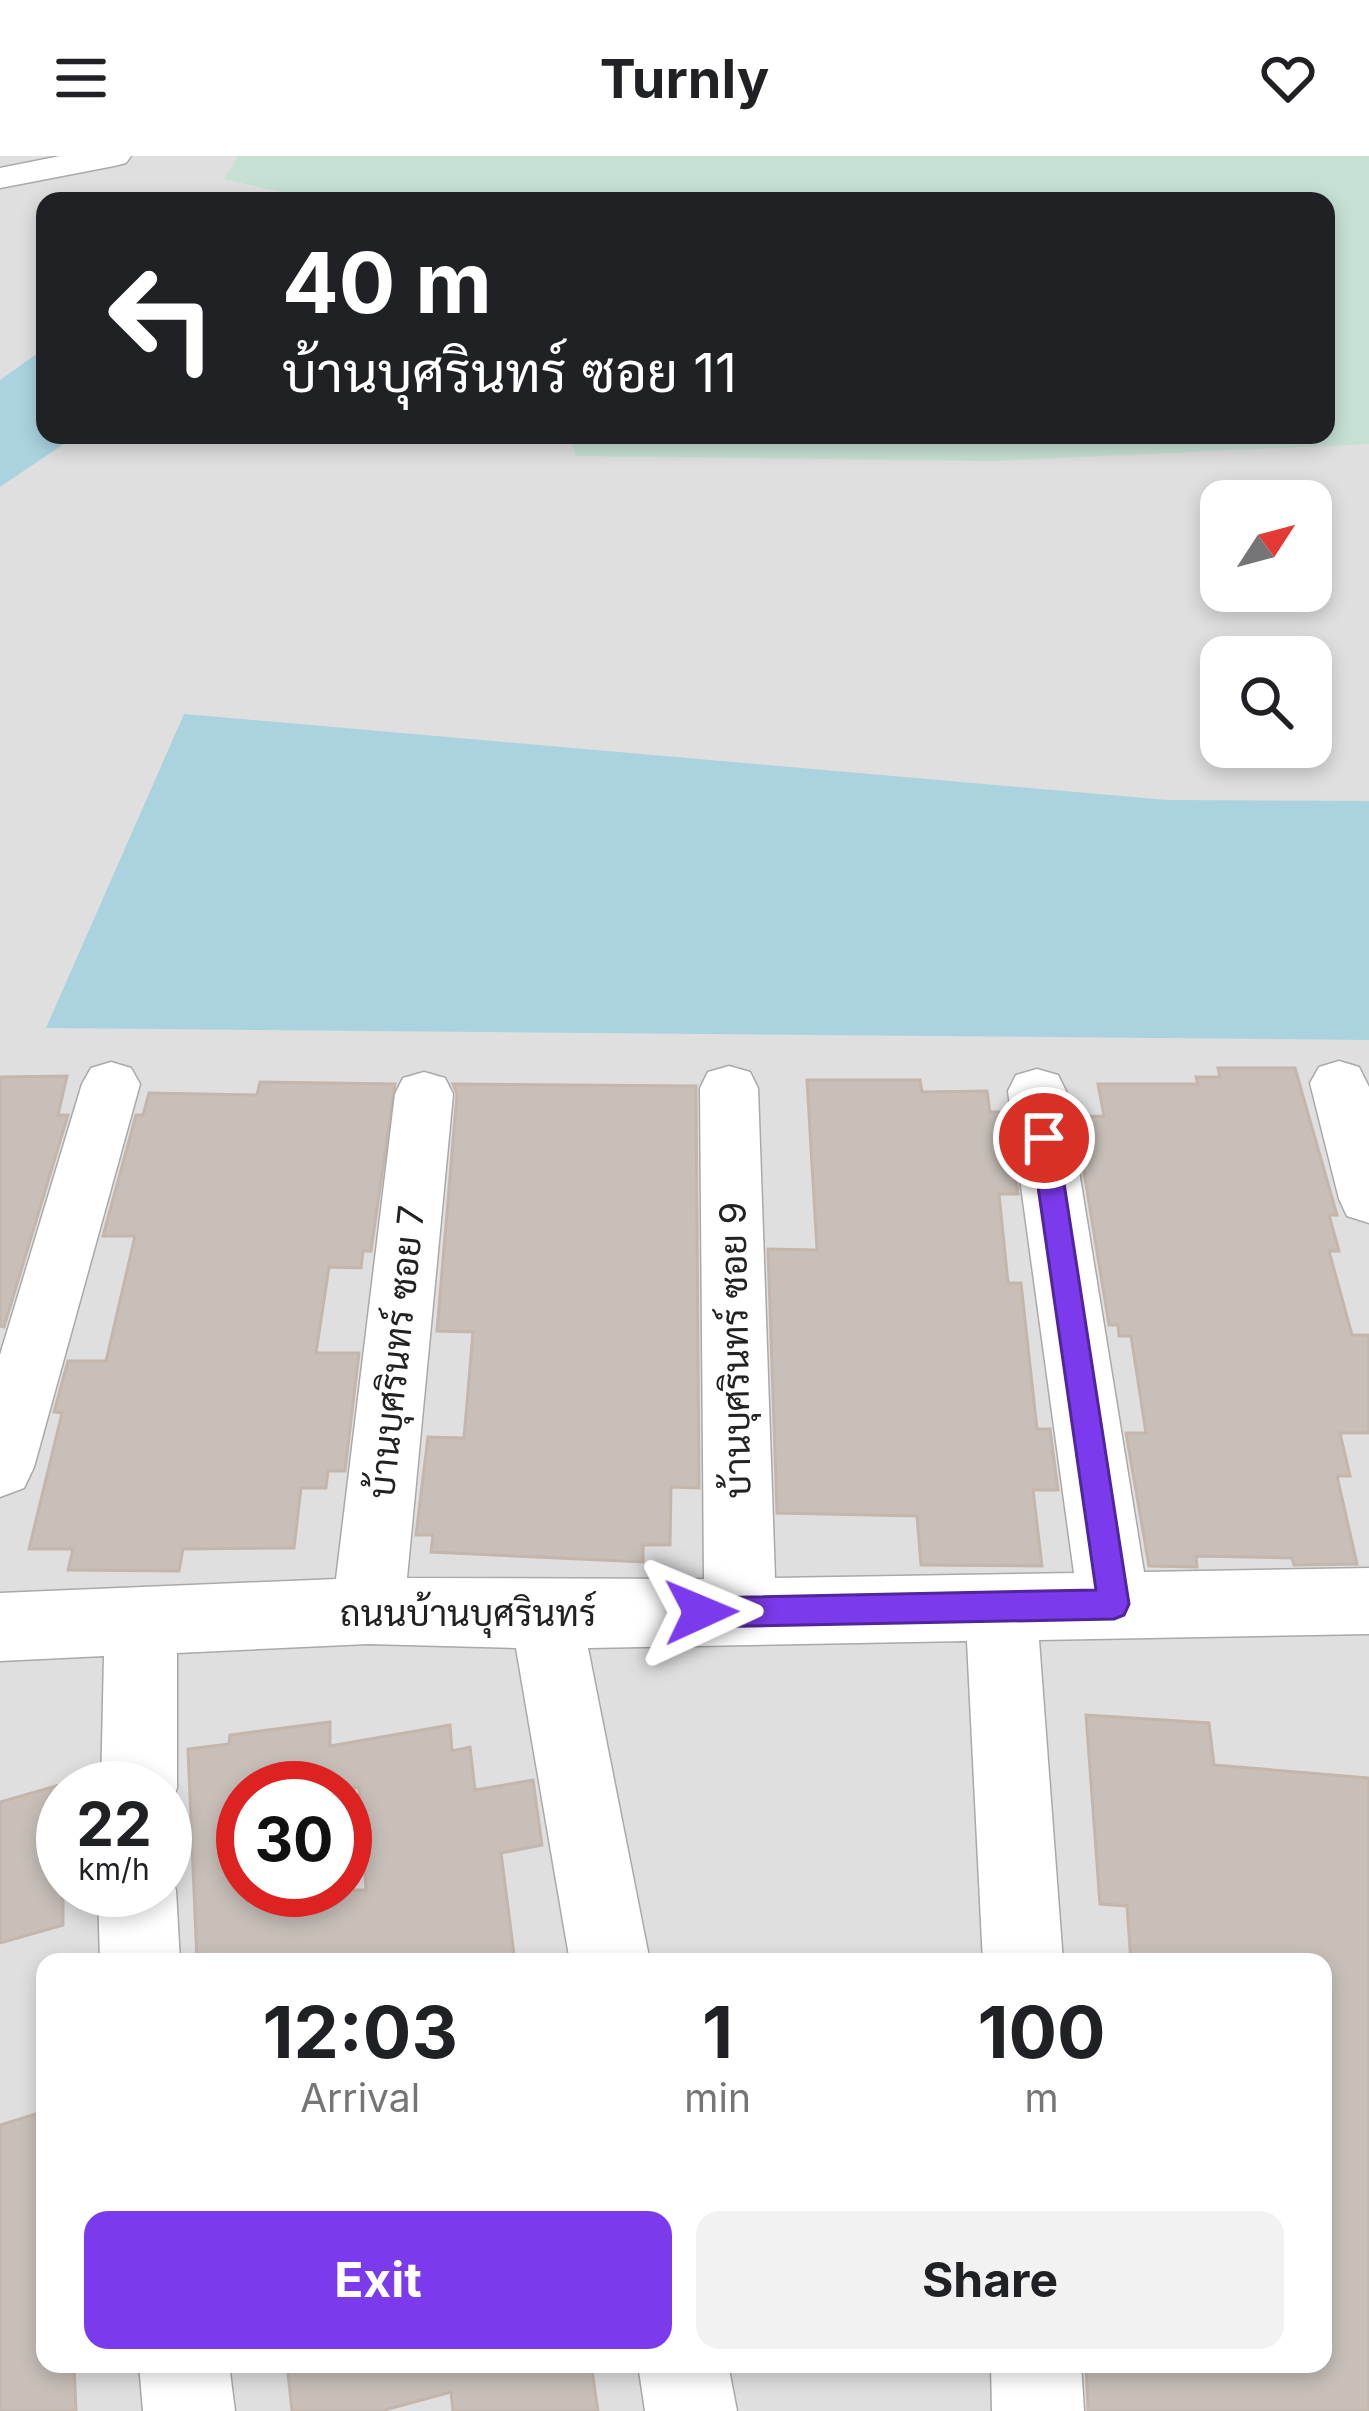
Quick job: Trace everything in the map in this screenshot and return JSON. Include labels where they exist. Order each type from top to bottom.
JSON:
[{"type":"street","points":[[0,178],[114,156]]},
{"type":"street","points":[[1339,1083],[1369,1199]]},
{"type":"street","points":[[0,1467],[111,1084]]},
{"type":"street","name":"บ้านบุศรินทร์ ซอย 9","points":[[729,1088],[740,1612]]},
{"type":"street","points":[[1037,1091],[1114,1604]]},
{"type":"street","name":"บ้านบุศรินทร์ ซอย 7","points":[[368,1611],[424,1094]]},
{"type":"street","name":"ถนนบ้านบุศรินทร์","points":[[0,1628],[368,1611],[546,1616],[1369,1601]]},
{"type":"street","points":[[1001,1607],[1022,1953]]},
{"type":"street","points":[[546,1616],[608,1953]]},
{"type":"street","points":[[139,1761],[141,1619]]},
{"type":"street","points":[[138,1917],[140,1953]]},
{"type":"street","points":[[185,2373],[189,2411]]},
{"type":"street","points":[[684,2373],[691,2411]]},
{"type":"street","points":[[1036,2373],[1037,2411]]},
{"type":"shaded area","points":[[0,156],[1369,156],[1369,2411],[0,2411]]},
{"type":"green space","points":[[238,156],[1369,156],[1369,444],[992,461],[576,456],[572,444],[1335,444],[1335,192],[281,192],[224,179]]},
{"type":"water","points":[[36,354],[36,444],[64,444],[0,487],[0,380]]},
{"type":"water","points":[[184,714],[1167,800],[1369,801],[1369,1040],[46,1028]]},
{"type":"building","points":[[1218,1068],[1295,1068],[1337,1215],[1329,1215],[1339,1251],[1329,1251],[1352,1335],[1369,1335],[1369,1433],[1340,1433],[1350,1476],[1337,1476],[1357,1564],[1294,1565],[1292,1558],[1196,1556],[1197,1567],[1149,1566],[1126,1433],[1146,1433],[1131,1336],[1119,1336],[1118,1325],[1109,1325],[1075,1117],[1104,1116],[1098,1084],[1198,1084],[1196,1077],[1220,1077]]},
{"type":"building","points":[[67,1076],[58,1115],[68,1115],[4,1327],[0,1326],[0,1077]]},
{"type":"building","points":[[807,1080],[920,1080],[922,1092],[987,1091],[990,1112],[1006,1112],[1018,1194],[999,1194],[1008,1283],[1021,1283],[1037,1429],[1050,1429],[1058,1490],[1033,1490],[1042,1566],[921,1565],[917,1516],[777,1513],[768,1249],[817,1250]]},
{"type":"building","points":[[260,1082],[395,1084],[371,1251],[363,1251],[361,1268],[329,1267],[316,1353],[359,1353],[345,1471],[328,1471],[326,1488],[301,1488],[294,1548],[183,1549],[179,1571],[68,1570],[73,1549],[29,1549],[62,1413],[54,1412],[68,1361],[106,1361],[135,1236],[103,1236],[136,1115],[143,1115],[149,1093],[257,1095]]},
{"type":"building","points":[[453,1084],[696,1086],[699,1488],[671,1487],[670,1545],[643,1545],[643,1562],[431,1552],[433,1535],[416,1535],[428,1437],[464,1438],[473,1332],[437,1331],[457,1094]]},
{"type":"building","points":[[1086,1715],[1209,1723],[1214,1765],[1369,1778],[1369,2411],[1088,2411],[1086,2373],[1332,2373],[1332,1953],[1130,1953],[1127,1906],[1100,1904]]},
{"type":"building","points":[[330,1722],[330,1746],[450,1725],[452,1751],[470,1747],[475,1790],[533,1780],[542,1845],[501,1853],[514,1953],[197,1953],[188,1749],[229,1744],[230,1735]]},
{"type":"building","points":[[36,1792],[36,1917],[63,1917],[63,1925],[0,1943],[0,1802]]},
{"type":"building","points":[[36,2114],[36,2373],[74,2373],[76,2411],[0,2411],[0,2125]]},
{"type":"building","points":[[288,2373],[592,2373],[598,2411],[453,2411],[451,2392],[381,2411],[292,2411]]},
{"type":"route","points":[[701,1612],[1114,1604],[1044,1138]]}]
